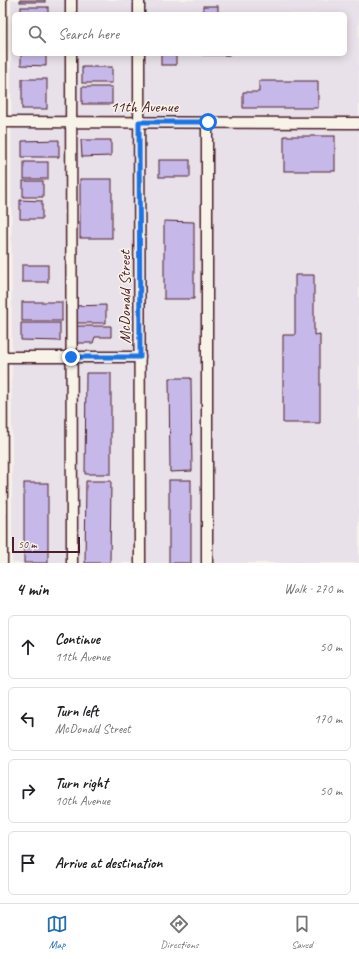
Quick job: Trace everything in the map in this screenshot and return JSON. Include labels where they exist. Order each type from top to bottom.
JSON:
[{"type":"street","points":[[1,0],[0,122],[2,563]]},
{"type":"street","points":[[71,0],[71,12]]},
{"type":"street","points":[[139,0],[139,12]]},
{"type":"street","points":[[71,56],[72,563]]},
{"type":"street","name":"McDonald Street","points":[[139,56],[140,563]]},
{"type":"street","name":"11th Avenue","points":[[0,122],[359,123]]},
{"type":"street","points":[[207,563],[208,122]]},
{"type":"street","points":[[1,357],[140,357]]},
{"type":"shaded area","points":[[11,0],[359,0],[359,563],[12,563]]},
{"type":"building","points":[[20,0],[45,0],[45,2],[20,2]]},
{"type":"building","points":[[203,6],[218,6],[218,12],[203,12]]},
{"type":"building","points":[[21,7],[48,7],[48,12],[21,12]]},
{"type":"building","points":[[21,56],[46,56],[46,66],[21,65]]},
{"type":"building","points":[[161,56],[176,56],[176,65],[161,65]]},
{"type":"building","points":[[82,67],[112,67],[112,83],[82,83]]},
{"type":"building","points":[[22,79],[47,79],[47,109],[22,109]]},
{"type":"building","points":[[259,81],[318,81],[318,108],[243,108],[243,92],[259,92]]},
{"type":"building","points":[[82,87],[112,87],[112,104],[82,104]]},
{"type":"building","points":[[284,136],[335,136],[335,171],[284,171]]},
{"type":"building","points":[[59,140],[59,157],[22,157],[22,141]]},
{"type":"building","points":[[81,140],[111,140],[111,156],[82,157]]},
{"type":"building","points":[[159,160],[190,160],[190,177],[159,177]]},
{"type":"building","points":[[24,162],[48,162],[48,179],[24,179]]},
{"type":"building","points":[[80,179],[112,179],[112,238],[80,238]]},
{"type":"building","points":[[23,181],[43,181],[43,197],[23,197]]},
{"type":"building","points":[[20,200],[42,201],[42,219],[20,219]]},
{"type":"building","points":[[164,221],[194,222],[194,299],[164,299]]},
{"type":"building","points":[[22,265],[48,265],[48,282],[22,282]]},
{"type":"building","points":[[295,275],[314,275],[314,335],[320,334],[320,423],[283,423],[283,335],[295,335]]},
{"type":"building","points":[[22,302],[62,302],[62,321],[22,321]]},
{"type":"building","points":[[106,305],[106,323],[73,323],[73,306]]},
{"type":"building","points":[[21,323],[60,323],[60,341],[21,340]]},
{"type":"building","points":[[76,326],[111,326],[111,337],[95,337],[93,343],[76,343]]},
{"type":"building","points":[[86,373],[111,373],[111,474],[85,474]]},
{"type":"building","points":[[169,378],[191,378],[192,471],[170,472]]},
{"type":"building","points":[[169,480],[191,480],[191,563],[169,563]]},
{"type":"building","points":[[86,481],[111,481],[110,563],[85,563]]},
{"type":"building","points":[[24,483],[48,483],[48,563],[24,563]]},
{"type":"route","points":[[71,357],[140,357],[139,122],[208,122]]}]
